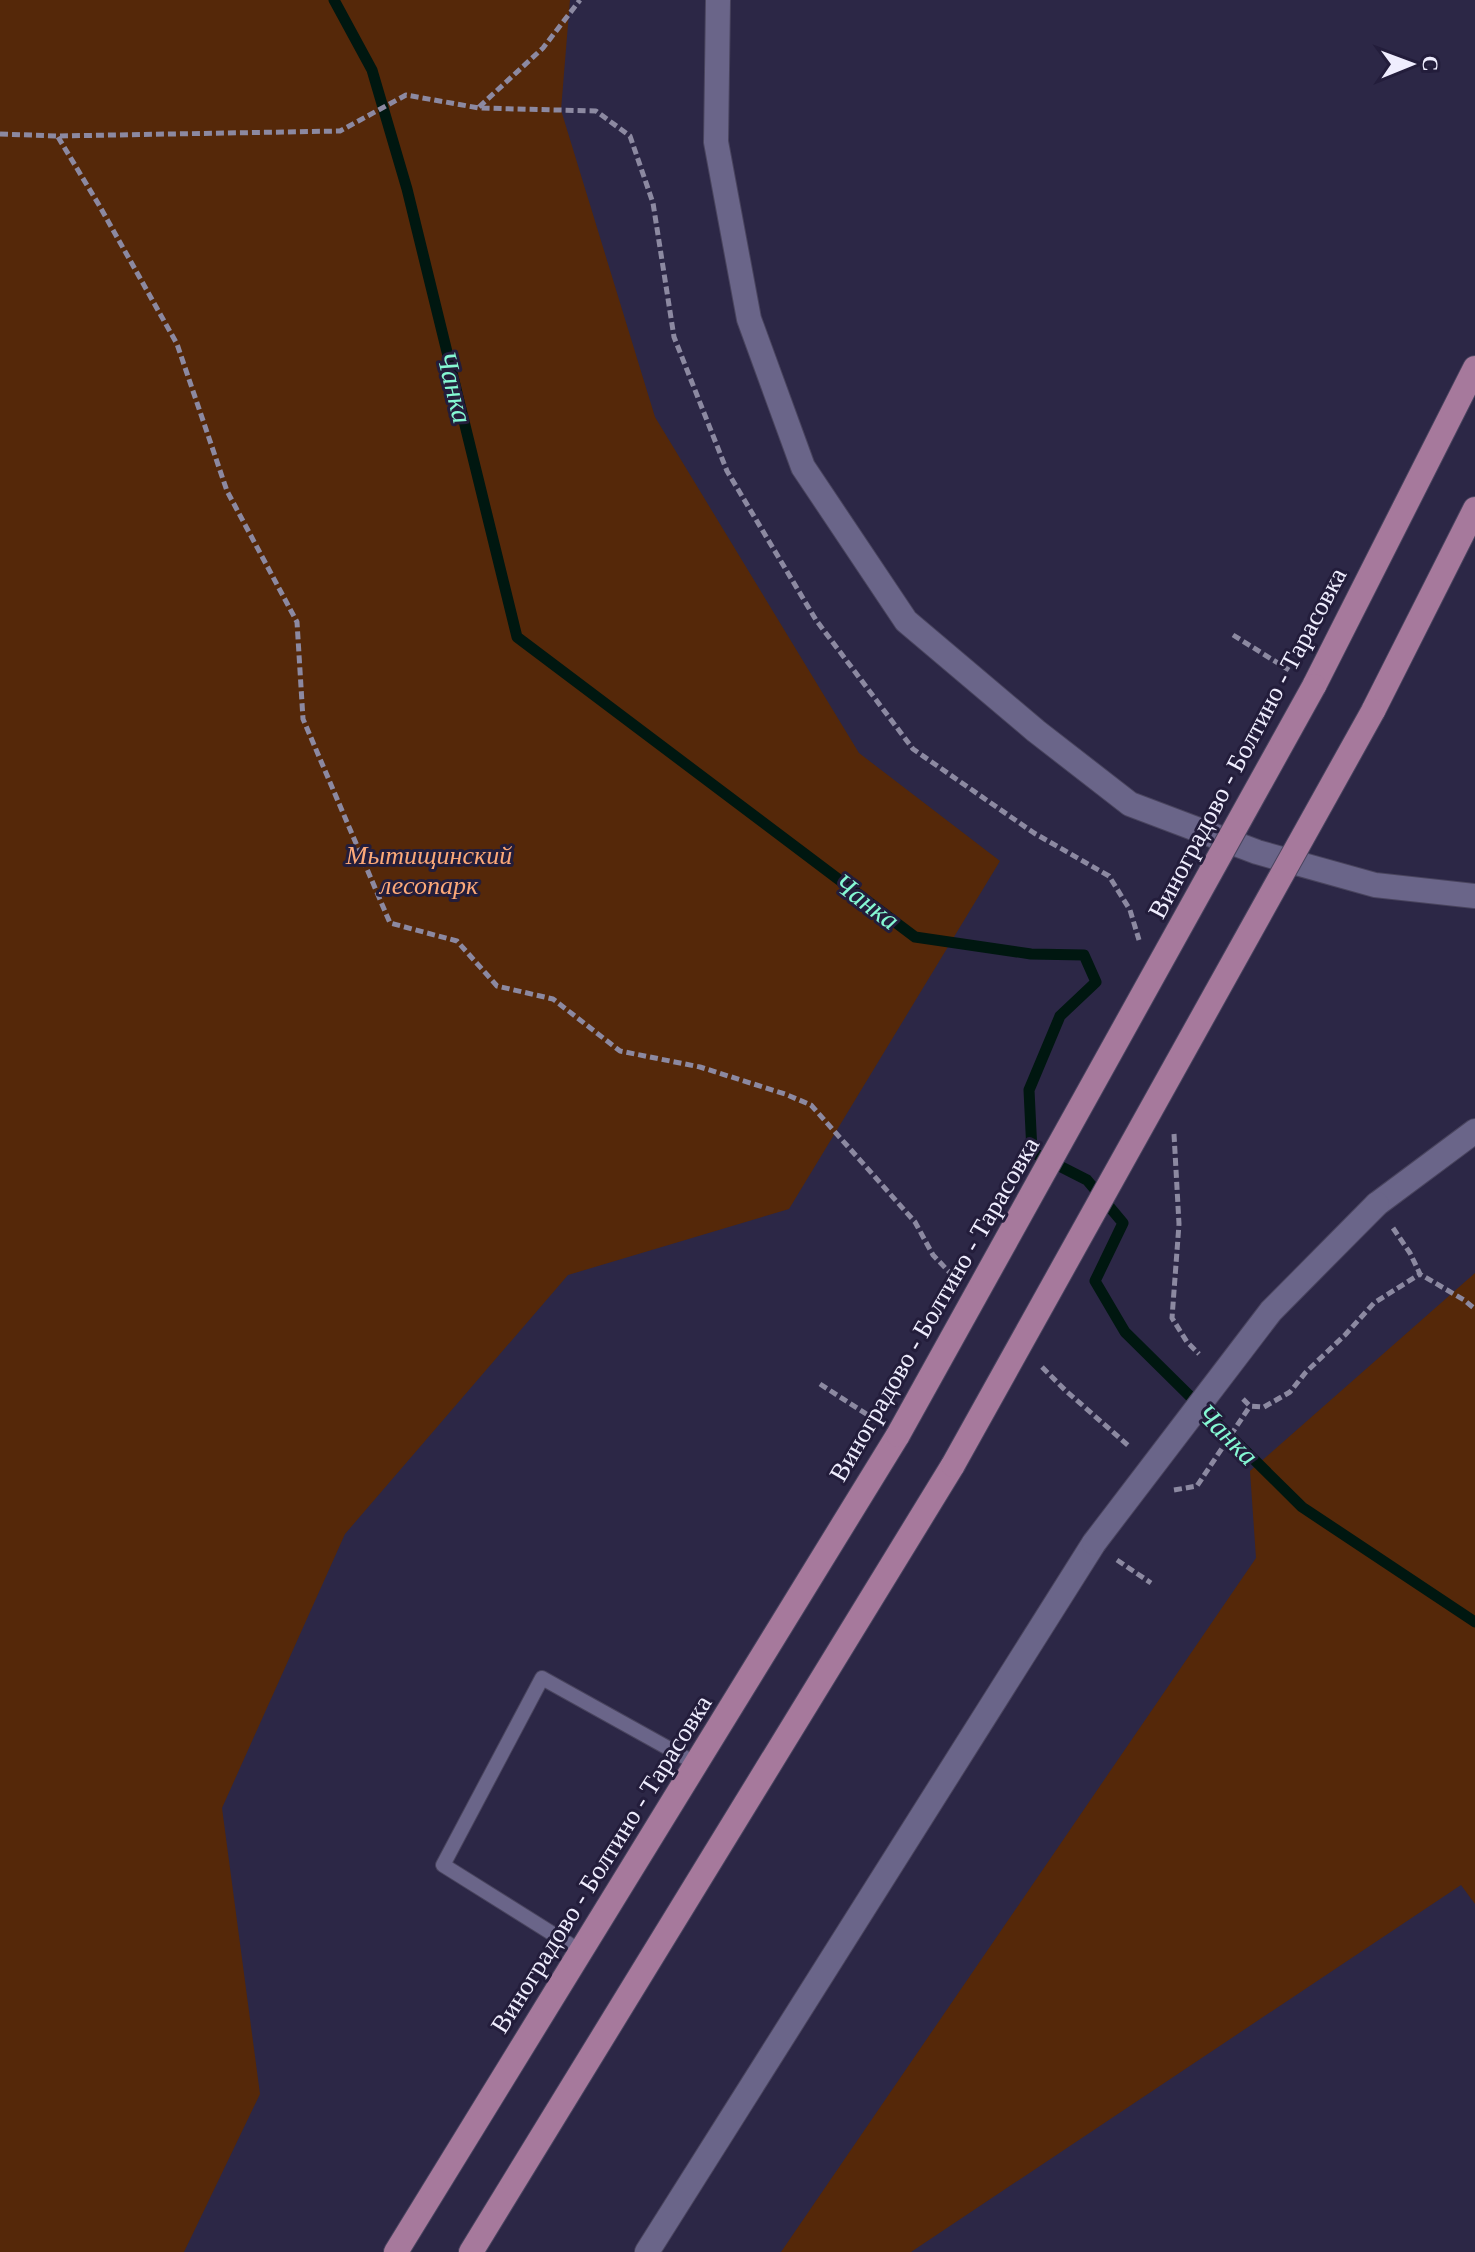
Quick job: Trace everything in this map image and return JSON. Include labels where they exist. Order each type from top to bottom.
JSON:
[{"type":"main road","points":[[718,0],[716,142],[749,319],[803,467],[906,621],[1036,731],[1130,804],[1257,852],[1375,885],[1475,896]]},
{"type":"main road","name":"Виноградово - Болтино - Тарасовка","points":[[396,2252],[898,1435],[1314,686],[1475,368]]},
{"type":"main road","points":[[471,2252],[953,1465],[1373,711],[1475,509]]},
{"type":"main road","points":[[647,2252],[1094,1543],[1271,1311],[1377,1204],[1475,1131]]},
{"type":"lane","points":[[580,1951],[443,1865],[542,1678],[695,1763]]},
{"type":"path","points":[[479,108],[543,48],[580,0]]},
{"type":"path","points":[[0,134],[58,136],[340,131],[406,95],[479,108],[596,111],[630,136],[653,203],[674,337],[727,471],[816,620],[913,749],[1034,833],[1109,876],[1130,910],[1142,950]]},
{"type":"path","points":[[58,136],[177,344],[227,491],[297,622],[303,719],[390,923],[457,941],[497,986],[553,999],[620,1051],[700,1067],[811,1105],[915,1222],[933,1255],[955,1278]]},
{"type":"path","points":[[1233,635],[1314,686]]},
{"type":"path","points":[[1173,1125],[1179,1224],[1172,1318],[1187,1342],[1208,1363]]},
{"type":"path","points":[[1410,1253],[1420,1274],[1475,1309]]},
{"type":"path","points":[[1240,1396],[1250,1406],[1264,1407],[1290,1392],[1374,1303],[1420,1274]]},
{"type":"path","points":[[1032,1356],[1141,1458]]},
{"type":"path","points":[[820,1384],[898,1435]]},
{"type":"path","points":[[1163,1479],[1175,1490],[1197,1486],[1250,1406]]},
{"type":"path","points":[[1094,1543],[1151,1583]]},
{"type":"green space","name":"Мытищинский лесопарк","points":[[0,0],[570,0],[561,110],[655,417],[859,753],[1000,861],[789,1209],[568,1275],[345,1534],[222,1808],[260,2094],[184,2252],[0,2252]]},
{"type":"green space","points":[[1475,1273],[1475,1904],[1461,1885],[911,2252],[781,2252],[1256,1558],[1250,1471]]},
{"type":"waterway","name":"Чанка","points":[[334,0],[372,70],[407,189],[517,637],[915,937],[1031,954],[1084,955],[1096,982],[1060,1016],[1029,1090],[1032,1152],[1087,1180],[1123,1223],[1095,1281],[1125,1332],[1302,1507],[1475,1622]]}]
